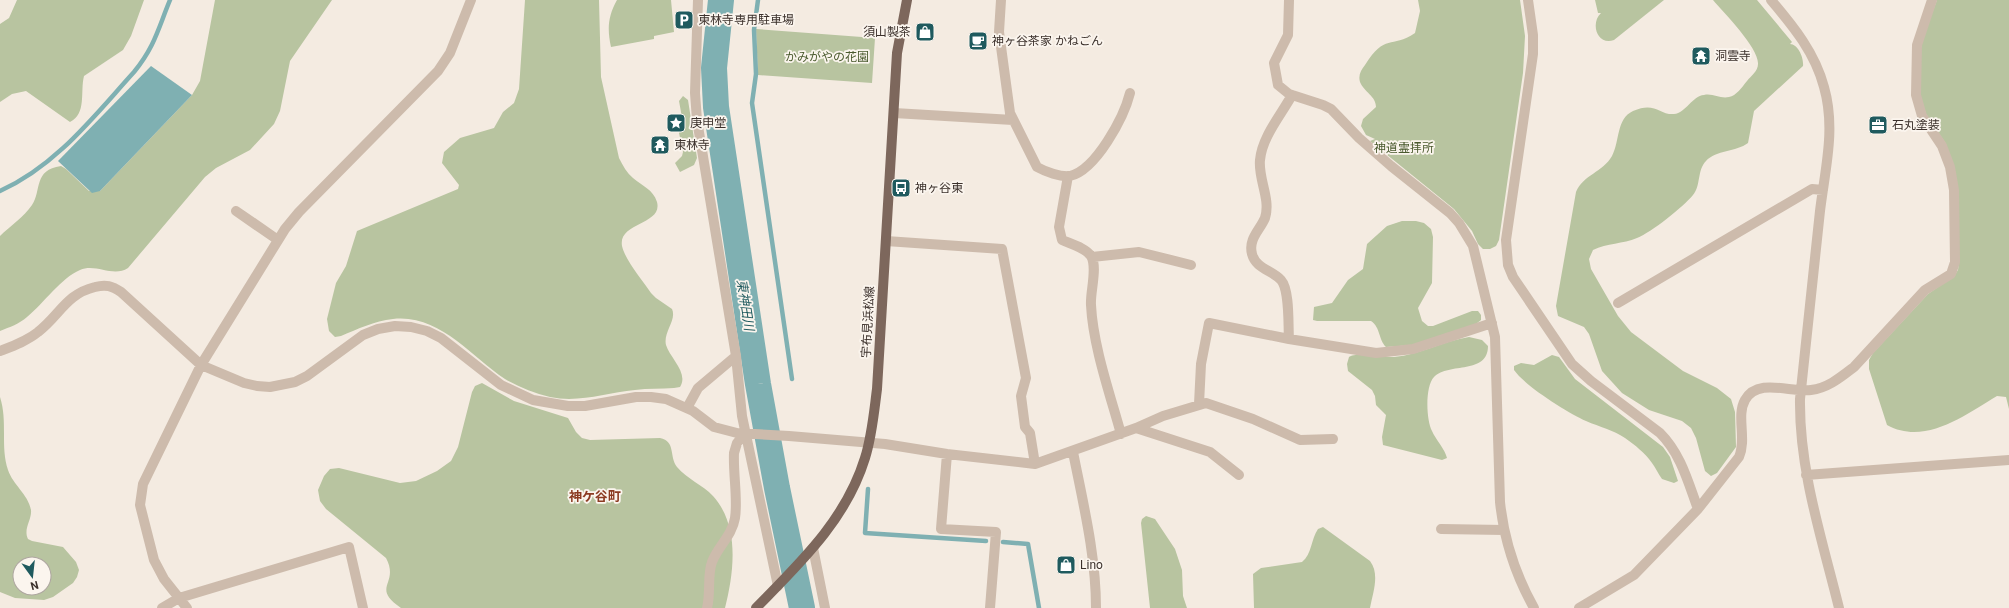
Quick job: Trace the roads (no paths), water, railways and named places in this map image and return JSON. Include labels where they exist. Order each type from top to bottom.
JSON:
[{"type":"main road","name":"宇布見浜松線","points":[[756,608],[811,551],[829,529],[846,502],[859,474],[869,444],[877,389],[900,31],[907,0]]},
{"type":"street","points":[[187,608],[164,579],[154,560],[139,498],[143,484],[201,365],[278,240],[299,212],[438,71],[450,53],[471,0]]},
{"type":"street","points":[[698,0],[695,93],[697,120],[736,356],[742,416],[747,433],[779,585]]},
{"type":"street","points":[[1000,0],[999,32],[1010,113],[1037,168],[1062,176],[1068,176],[1079,171],[1102,149],[1123,114],[1130,93]]},
{"type":"street","points":[[1289,0],[1288,35],[1274,63],[1278,84],[1283,90],[1292,95],[1324,105],[1331,109],[1359,138],[1450,213],[1467,234],[1477,258],[1496,337],[1500,502],[1504,530],[1516,571],[1534,608]]},
{"type":"street","points":[[1528,0],[1533,54],[1506,240],[1508,265],[1519,288],[1581,373],[1660,433],[1669,442],[1677,454],[1698,508]]},
{"type":"street","points":[[1771,0],[1803,40],[1812,55],[1825,88],[1829,114],[1830,141],[1823,190],[1801,391],[1801,437],[1806,475],[1839,608]]},
{"type":"street","points":[[1579,608],[1634,575],[1698,508],[1739,456],[1742,449],[1743,440],[1743,406],[1750,393],[1763,387],[1801,391],[1812,390],[1828,385],[1854,367],[1925,290],[1951,274],[1954,268],[1952,178],[1942,146],[1922,116],[1916,95],[1917,45],[1932,0]]},
{"type":"street","points":[[1289,339],[1285,287],[1276,275],[1257,263],[1252,254],[1252,244],[1254,235],[1265,218],[1266,207],[1260,172],[1262,151],[1292,95]]},
{"type":"street","points":[[894,113],[1013,120]]},
{"type":"street","points":[[1068,176],[1059,227],[1062,240],[1084,250],[1092,257],[1094,267],[1091,304],[1093,320],[1107,384],[1121,434]]},
{"type":"street","points":[[1618,302],[1812,189],[1823,190]]},
{"type":"street","points":[[236,211],[278,240]]},
{"type":"street","points":[[886,241],[1002,249],[1026,378],[1021,396],[1025,427],[1030,434],[1035,464]]},
{"type":"street","points":[[1092,257],[1139,252],[1191,265]]},
{"type":"street","points":[[0,351],[26,340],[39,331],[68,300],[78,293],[107,285],[114,287],[121,292],[201,365],[244,383],[270,387],[283,385],[307,376],[363,335],[384,328],[411,327],[427,331],[441,338],[501,385],[533,400],[556,405],[585,406],[636,397],[666,399],[687,408],[714,427],[726,431],[786,435],[1035,464],[1073,452],[1163,416],[1199,404],[1213,404],[1253,419],[1300,440],[1333,439]]},
{"type":"street","points":[[1199,404],[1201,364],[1208,323],[1358,351],[1395,352],[1425,346],[1492,323]]},
{"type":"street","points":[[687,408],[698,388],[736,356]]},
{"type":"street","points":[[1136,428],[1210,452],[1239,475]]},
{"type":"street","points":[[707,608],[710,596],[710,573],[712,562],[732,530],[735,517],[734,453],[737,443],[747,433]]},
{"type":"street","points":[[1073,452],[1088,524],[1096,586],[1096,608]]},
{"type":"street","points":[[947,454],[941,528],[996,532],[990,608]]},
{"type":"street","points":[[1806,475],[2009,460]]},
{"type":"street","points":[[1441,529],[1504,530]]},
{"type":"street","points":[[162,608],[179,598],[349,547],[363,608]]},
{"type":"street","points":[[811,551],[825,608]]},
{"type":"water","points":[[151,66],[192,95],[100,191],[92,193],[58,161]]},
{"type":"waterway","points":[[0,191],[20,181],[39,168],[73,139],[104,106],[134,72],[147,54],[170,0]]},
{"type":"waterway","name":"東神田川","points":[[721,0],[714,68],[716,107],[758,384],[777,488],[802,608]]},
{"type":"waterway","points":[[758,0],[754,30],[756,74],[752,103],[792,379]]},
{"type":"waterway","points":[[868,489],[865,533],[986,541]]},
{"type":"waterway","points":[[1003,542],[1028,544],[1039,608]]},
{"type":"place","name":"東林寺専用駐車場","points":[[684,20]]},
{"type":"place","name":"須山製茶","points":[[925,32]]},
{"type":"place","name":"神ヶ谷茶家 かねごん","points":[[978,41]]},
{"type":"place","name":"洞雲寺","points":[[1701,56]]},
{"type":"place","name":"庚申堂","points":[[676,123]]},
{"type":"place","name":"石丸塗装","points":[[1878,125]]},
{"type":"place","name":"東林寺","points":[[660,145]]},
{"type":"place","name":"神ヶ谷東","points":[[901,188]]},
{"type":"place","name":"Lino","points":[[1066,565]]},
{"type":"district","name":"神ケ谷町","points":[[595,496]]},
{"type":"park label","name":"かみがやの花園","points":[[827,57]]},
{"type":"park label","name":"神道霊拝所","points":[[1404,148]]}]
